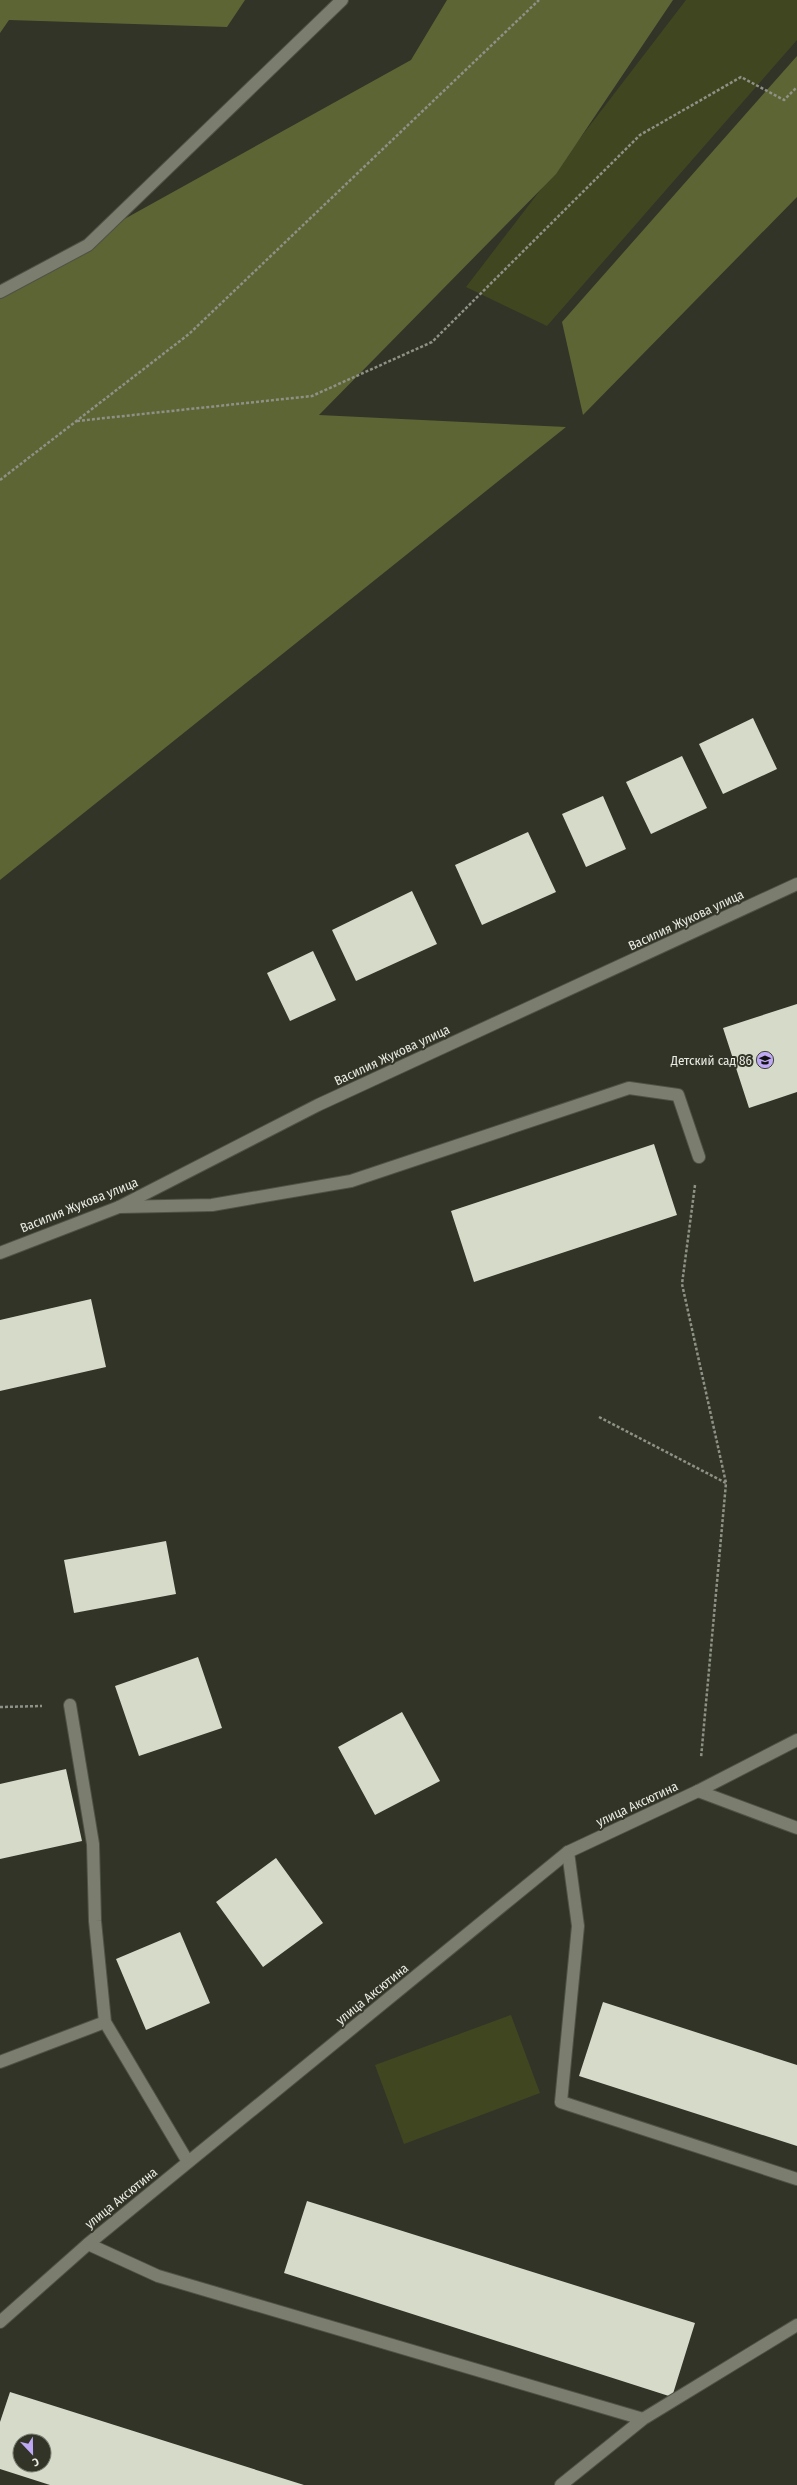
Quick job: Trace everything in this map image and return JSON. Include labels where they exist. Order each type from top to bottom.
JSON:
[{"type":"street","points":[[0,292],[88,245],[342,0]]},
{"type":"street","name":"Василия Жукова улица","points":[[0,1253],[119,1207],[318,1105],[797,884]]},
{"type":"street","points":[[119,1207],[212,1205],[351,1180],[629,1088],[678,1095],[699,1157]]},
{"type":"street","points":[[70,1705],[94,1844],[95,1921],[105,2022],[188,2162]]},
{"type":"street","name":"улица Аксютина","points":[[0,2322],[88,2244],[568,1852],[698,1791],[797,1740]]},
{"type":"street","points":[[698,1791],[797,1828]]},
{"type":"street","points":[[568,1852],[578,1926],[561,2102],[797,2179]]},
{"type":"street","points":[[0,2062],[105,2022]]},
{"type":"street","points":[[88,2244],[158,2276],[643,2419]]},
{"type":"street","points":[[561,2485],[643,2419],[797,2325]]},
{"type":"path","points":[[0,480],[189,334],[539,0]]},
{"type":"path","points":[[77,421],[312,396],[432,342],[640,135],[741,77],[784,100],[797,87]]},
{"type":"path","points":[[698,1791],[726,1483],[682,1284],[699,1157]]},
{"type":"path","points":[[599,1416],[726,1483]]},
{"type":"path","points":[[0,1707],[70,1705]]},
{"type":"green space","points":[[0,0],[245,0],[227,27],[9,20],[0,33]]},
{"type":"green space","points":[[447,0],[673,0],[556,174],[319,415],[566,427],[0,880],[0,288],[411,60]]},
{"type":"green space","points":[[686,0],[797,0],[797,40],[547,326],[466,287]]},
{"type":"green space","points":[[797,56],[797,197],[583,415],[562,322]]},
{"type":"green space","points":[[511,2015],[540,2093],[404,2144],[375,2065]]},
{"type":"building","points":[[753,718],[777,769],[723,794],[699,744]]},
{"type":"building","points":[[682,756],[707,808],[651,834],[626,782]]},
{"type":"building","points":[[603,796],[626,849],[586,867],[562,814]]},
{"type":"building","points":[[528,832],[556,892],[482,925],[455,865]]},
{"type":"building","points":[[412,891],[437,944],[356,981],[332,930]]},
{"type":"building","points":[[313,951],[336,1000],[290,1021],[267,973]]},
{"type":"building","name":"Детский сад 86","points":[[797,1004],[797,1092],[749,1108],[723,1028]]},
{"type":"building","points":[[654,1144],[677,1215],[474,1282],[451,1211]]},
{"type":"building","points":[[91,1299],[106,1367],[0,1391],[0,1320]]},
{"type":"building","points":[[166,1541],[176,1594],[74,1613],[64,1560]]},
{"type":"building","points":[[198,1657],[222,1728],[139,1756],[115,1686]]},
{"type":"building","points":[[402,1712],[440,1781],[375,1815],[338,1747]]},
{"type":"building","points":[[66,1769],[82,1841],[0,1859],[0,1784]]},
{"type":"building","points":[[276,1858],[323,1923],[263,1967],[216,1902]]},
{"type":"building","points":[[180,1932],[210,2003],[146,2030],[116,1959]]},
{"type":"building","points":[[603,2002],[797,2065],[797,2146],[579,2076]]},
{"type":"building","points":[[307,2201],[695,2323],[672,2397],[284,2273]]},
{"type":"building","points":[[10,2392],[304,2485],[50,2485],[12,2473],[52,2473],[52,2433],[12,2433],[12,2473],[0,2469],[0,2422]]},
{"type":"place","name":"Детский сад 86","points":[[765,1060]]}]
